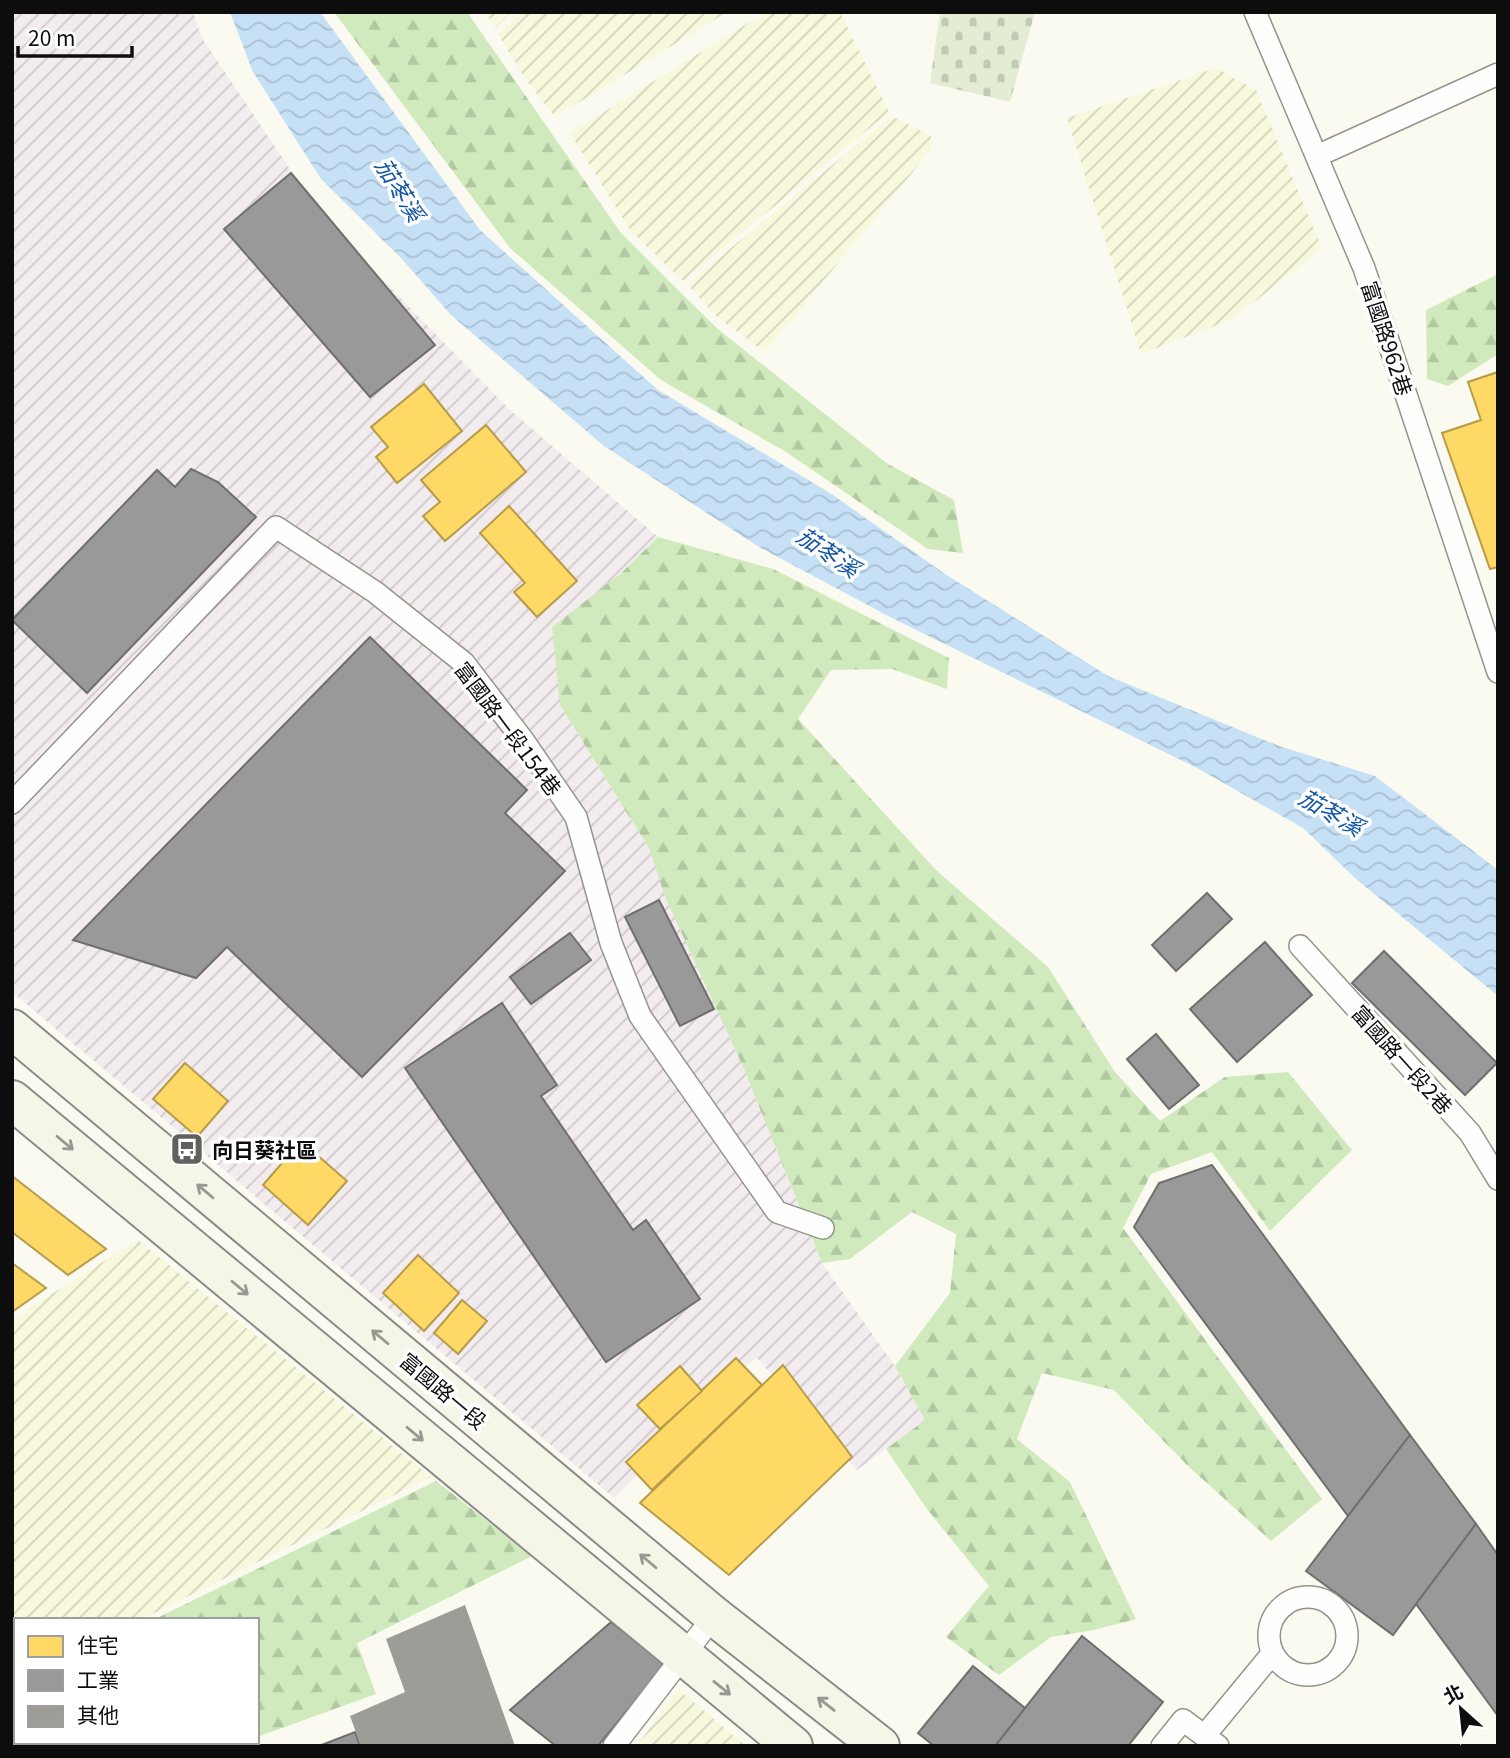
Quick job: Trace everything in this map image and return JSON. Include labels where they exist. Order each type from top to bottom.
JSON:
[{"type":"street","name":"富國路一段","points":[[12,1029],[714,1616],[880,1746]]},
{"type":"street","points":[[12,1100],[793,1746]]},
{"type":"lane","name":"富國路962巷","points":[[1255,12],[1364,268],[1498,672]]},
{"type":"lane","points":[[1317,156],[1498,74]]},
{"type":"lane","name":"富國路一段154巷","points":[[12,803],[276,527],[376,592],[464,663],[523,740],[576,817],[611,943],[640,1016],[777,1212],[823,1228]]},
{"type":"lane","name":"富國路一段2巷","points":[[1300,946],[1470,1133],[1498,1179]]},
{"type":"lane","points":[[614,1746],[714,1616]]},
{"type":"lane","points":[[1162,1746],[1183,1720],[1212,1741],[1272,1654]]},
{"type":"shaded area","points":[[12,12],[193,12],[202,38],[324,220],[509,409],[658,537],[619,574],[560,705],[650,850],[666,897],[744,1069],[822,1263],[895,1366],[925,1420],[857,1470],[756,1357],[614,1498],[12,992]]},
{"type":"green space","points":[[334,12],[467,12],[621,233],[719,330],[888,464],[954,500],[963,553],[928,549],[786,452],[661,380],[510,248]]},
{"type":"green space","points":[[485,12],[512,12],[495,29]]},
{"type":"green space","points":[[520,12],[727,12],[555,117],[526,80],[498,34]]},
{"type":"green space","points":[[766,12],[840,12],[889,112],[683,281],[630,230],[570,133]]},
{"type":"green space","points":[[940,12],[1035,12],[1010,102],[930,83]]},
{"type":"green space","points":[[1216,68],[1256,90],[1322,248],[1233,319],[1141,354],[1067,118]]},
{"type":"green space","points":[[892,116],[931,136],[930,151],[765,352],[716,316],[687,284]]},
{"type":"green space","points":[[1498,274],[1498,354],[1448,386],[1427,379],[1426,310]]},
{"type":"green space","points":[[658,537],[773,569],[949,658],[947,689],[892,669],[831,670],[798,719],[937,871],[1048,967],[1115,1072],[1160,1121],[1225,1077],[1288,1072],[1352,1150],[1270,1231],[1212,1152],[1151,1174],[1123,1228],[1322,1499],[1271,1541],[1187,1465],[1114,1390],[1042,1373],[1017,1439],[1070,1482],[1136,1619],[1051,1637],[999,1675],[946,1637],[989,1586],[927,1509],[886,1449],[925,1420],[895,1366],[950,1293],[956,1234],[912,1212],[850,1259],[822,1263],[744,1069],[665,897],[650,850],[560,705],[552,627],[619,575]]},
{"type":"green space","points":[[138,1240],[431,1477],[144,1618],[14,1618],[12,1682],[12,1319]]},
{"type":"green space","points":[[436,1481],[532,1556],[357,1643],[376,1694],[259,1736],[259,1618],[157,1618]]},
{"type":"green space","points":[[14,1688],[14,1744],[242,1744],[12,1746]]},
{"type":"green space","points":[[678,1689],[746,1746],[637,1746]]},
{"type":"water","name":"茄苳溪","points":[[230,12],[320,12],[480,230],[658,390],[830,493],[945,574],[1108,676],[1279,746],[1375,776],[1498,870],[1498,996],[1356,879],[1303,828],[1199,769],[890,617],[759,547],[604,446],[451,315],[401,258],[321,179],[253,72]]},
{"type":"building: 住宅","points":[[1498,372],[1498,567],[1490,569],[1442,433],[1481,420],[1468,382]]},
{"type":"building: 住宅","points":[[424,384],[462,431],[397,483],[376,457],[388,447],[371,427]]},
{"type":"building: 住宅","points":[[486,425],[526,472],[445,541],[423,516],[440,502],[421,480]]},
{"type":"building: 住宅","points":[[509,506],[577,581],[537,617],[514,592],[525,583],[480,533]]},
{"type":"building: 住宅","points":[[185,1063],[228,1101],[197,1137],[153,1099]]},
{"type":"building: 住宅","points":[[301,1141],[347,1181],[308,1225],[263,1185]]},
{"type":"building: 住宅","points":[[12,1176],[106,1249],[68,1275],[12,1232]]},
{"type":"building: 住宅","points":[[418,1255],[459,1293],[424,1331],[383,1293]]},
{"type":"building: 住宅","points":[[12,1263],[46,1288],[12,1312]]},
{"type":"building: 住宅","points":[[462,1300],[487,1321],[458,1354],[434,1333]]},
{"type":"building: 住宅","points":[[736,1358],[762,1385],[652,1490],[626,1462]]},
{"type":"building: 住宅","points":[[783,1365],[852,1457],[729,1575],[640,1503]]},
{"type":"building: 住宅","points":[[680,1366],[702,1391],[660,1429],[637,1405]]},
{"type":"building: 工業","points":[[291,173],[435,345],[370,397],[224,229]]},
{"type":"building: 工業","points":[[191,469],[218,482],[256,517],[87,693],[12,620],[157,470],[175,487]]},
{"type":"building: 工業","points":[[370,637],[527,790],[505,813],[565,871],[362,1077],[227,947],[196,978],[73,940]]},
{"type":"building: 工業","points":[[1207,893],[1232,919],[1176,971],[1152,945]]},
{"type":"building: 工業","points":[[659,900],[714,1009],[680,1026],[625,917]]},
{"type":"building: 工業","points":[[570,933],[591,960],[531,1004],[510,977]]},
{"type":"building: 工業","points":[[1265,942],[1312,995],[1237,1062],[1190,1009]]},
{"type":"building: 工業","points":[[1384,951],[1497,1063],[1465,1095],[1352,983]]},
{"type":"building: 工業","points":[[502,1003],[557,1085],[541,1096],[633,1230],[646,1220],[700,1299],[606,1362],[405,1068]]},
{"type":"building: 工業","points":[[1156,1034],[1199,1085],[1169,1109],[1127,1059]]},
{"type":"building: 工業","points":[[1212,1165],[1410,1435],[1348,1516],[1134,1227],[1159,1183]]},
{"type":"building: 工業","points":[[1410,1435],[1476,1524],[1393,1635],[1306,1571]]},
{"type":"building: 工業","points":[[1476,1524],[1498,1555],[1498,1716],[1416,1604]]},
{"type":"building: 工業","points":[[611,1622],[665,1664],[598,1746],[556,1746],[510,1710]]},
{"type":"building: 工業","points":[[1082,1636],[1163,1702],[1128,1746],[995,1746]]},
{"type":"building: 工業","points":[[973,1666],[1025,1708],[995,1746],[934,1746],[918,1733]]},
{"type":"building: 工業","points":[[355,1732],[360,1746],[319,1746]]},
{"type":"building: 其他","points":[[465,1605],[515,1746],[361,1746],[350,1716],[405,1692],[386,1639]]},
{"type":"place","name":"向日葵社區","points":[[187,1149]]}]
